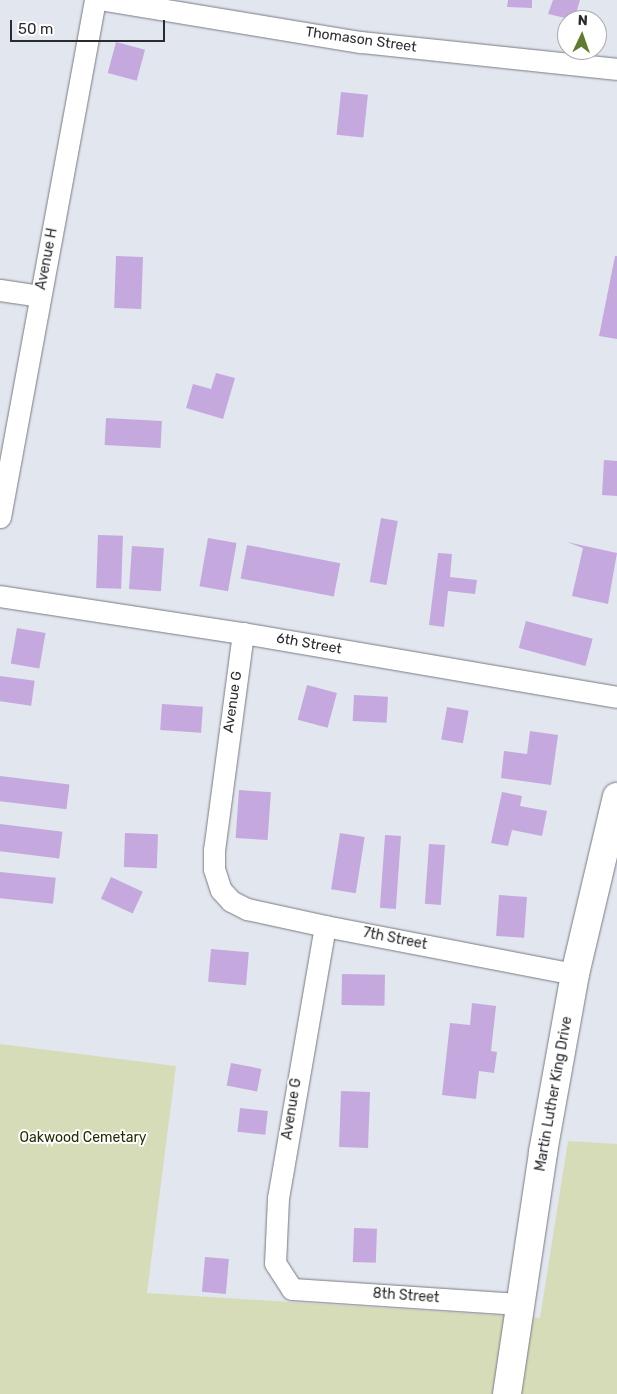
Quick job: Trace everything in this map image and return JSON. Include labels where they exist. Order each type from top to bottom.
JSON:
[{"type":"street","name":"Avenue H","points":[[0,518],[95,0]]},
{"type":"street","name":"Thomason Street","points":[[106,0],[361,42],[617,69]]},
{"type":"street","points":[[0,290],[40,296]]},
{"type":"street","name":"6th Street","points":[[0,596],[243,633],[617,697]]},
{"type":"street","name":"Avenue G","points":[[221,890],[214,869],[214,849],[243,633]]},
{"type":"street","name":"Martin Luther King Drive","points":[[507,1394],[520,1304],[575,974],[612,846],[617,797]]},
{"type":"street","name":"7th Street","points":[[221,890],[231,901],[247,909],[325,926],[575,974]]},
{"type":"street","name":"Avenue G","points":[[292,1289],[275,1263],[278,1198],[325,926]]},
{"type":"street","name":"8th Street","points":[[292,1289],[520,1304]]},
{"type":"green space","name":"Oakwood Cemetary","points":[[0,1044],[176,1066],[147,1293],[540,1318],[568,1141],[617,1144],[617,1394],[0,1394]]},
{"type":"building","points":[[508,0],[532,0],[532,8],[507,7]]},
{"type":"building","points":[[553,0],[580,0],[577,10],[557,10],[557,16],[548,14]]},
{"type":"building","points":[[116,42],[145,50],[137,81],[108,73]]},
{"type":"building","points":[[341,92],[368,95],[363,138],[337,135]]},
{"type":"building","points":[[116,256],[143,257],[141,309],[114,308]]},
{"type":"building","points":[[615,256],[617,256],[617,339],[599,336]]},
{"type":"building","points":[[216,373],[235,378],[223,419],[186,408],[193,384],[211,389]]},
{"type":"building","points":[[106,418],[162,421],[161,448],[105,445]]},
{"type":"building","points":[[604,460],[617,461],[617,496],[602,495]]},
{"type":"building","points":[[381,518],[398,521],[386,585],[370,582]]},
{"type":"building","points":[[98,535],[123,536],[121,589],[96,588]]},
{"type":"building","points":[[208,538],[237,543],[228,591],[199,586]]},
{"type":"building","points":[[567,542],[617,553],[608,604],[572,596],[583,548]]},
{"type":"building","points":[[247,545],[340,563],[334,597],[241,578]]},
{"type":"building","points":[[132,546],[164,548],[161,591],[129,589]]},
{"type":"building","points":[[438,553],[452,554],[450,577],[477,580],[475,594],[448,591],[444,627],[429,625]]},
{"type":"building","points":[[526,621],[593,639],[585,666],[519,648]]},
{"type":"building","points":[[17,628],[46,633],[39,668],[11,663]]},
{"type":"building","points":[[0,676],[35,681],[31,706],[0,701]]},
{"type":"building","points":[[307,685],[337,693],[328,728],[298,720]]},
{"type":"building","points":[[354,695],[388,697],[387,723],[353,721]]},
{"type":"building","points":[[162,704],[203,707],[201,733],[160,730]]},
{"type":"building","points":[[447,707],[469,711],[463,743],[441,739]]},
{"type":"building","points":[[530,731],[558,735],[551,785],[501,778],[504,751],[527,754]]},
{"type":"building","points":[[0,776],[69,785],[66,809],[0,801]]},
{"type":"building","points":[[239,790],[271,792],[268,840],[236,838]]},
{"type":"building","points":[[502,792],[522,796],[520,806],[547,811],[542,836],[512,830],[508,846],[491,843]]},
{"type":"building","points":[[0,824],[63,832],[59,858],[0,851]]},
{"type":"building","points":[[125,833],[158,834],[157,868],[124,867]]},
{"type":"building","points":[[340,833],[365,837],[356,893],[331,889]]},
{"type":"building","points":[[385,835],[401,836],[396,909],[380,908]]},
{"type":"building","points":[[429,844],[445,845],[441,905],[425,904]]},
{"type":"building","points":[[0,872],[56,878],[53,904],[0,898]]},
{"type":"building","points":[[111,877],[143,892],[133,914],[101,899]]},
{"type":"building","points":[[499,895],[527,897],[524,938],[496,936]]},
{"type":"building","points":[[211,949],[249,952],[246,985],[208,982]]},
{"type":"building","points":[[342,974],[385,975],[384,1006],[341,1005]]},
{"type":"building","points":[[472,1003],[496,1006],[491,1051],[497,1052],[494,1073],[479,1071],[476,1099],[442,1095],[450,1023],[470,1025]]},
{"type":"building","points":[[231,1063],[261,1069],[257,1091],[227,1086]]},
{"type":"building","points":[[341,1091],[370,1092],[368,1148],[339,1147]]},
{"type":"building","points":[[240,1108],[268,1111],[265,1135],[237,1132]]},
{"type":"building","points":[[354,1228],[377,1229],[376,1263],[353,1262]]},
{"type":"building","points":[[205,1257],[229,1259],[226,1294],[202,1292]]}]
